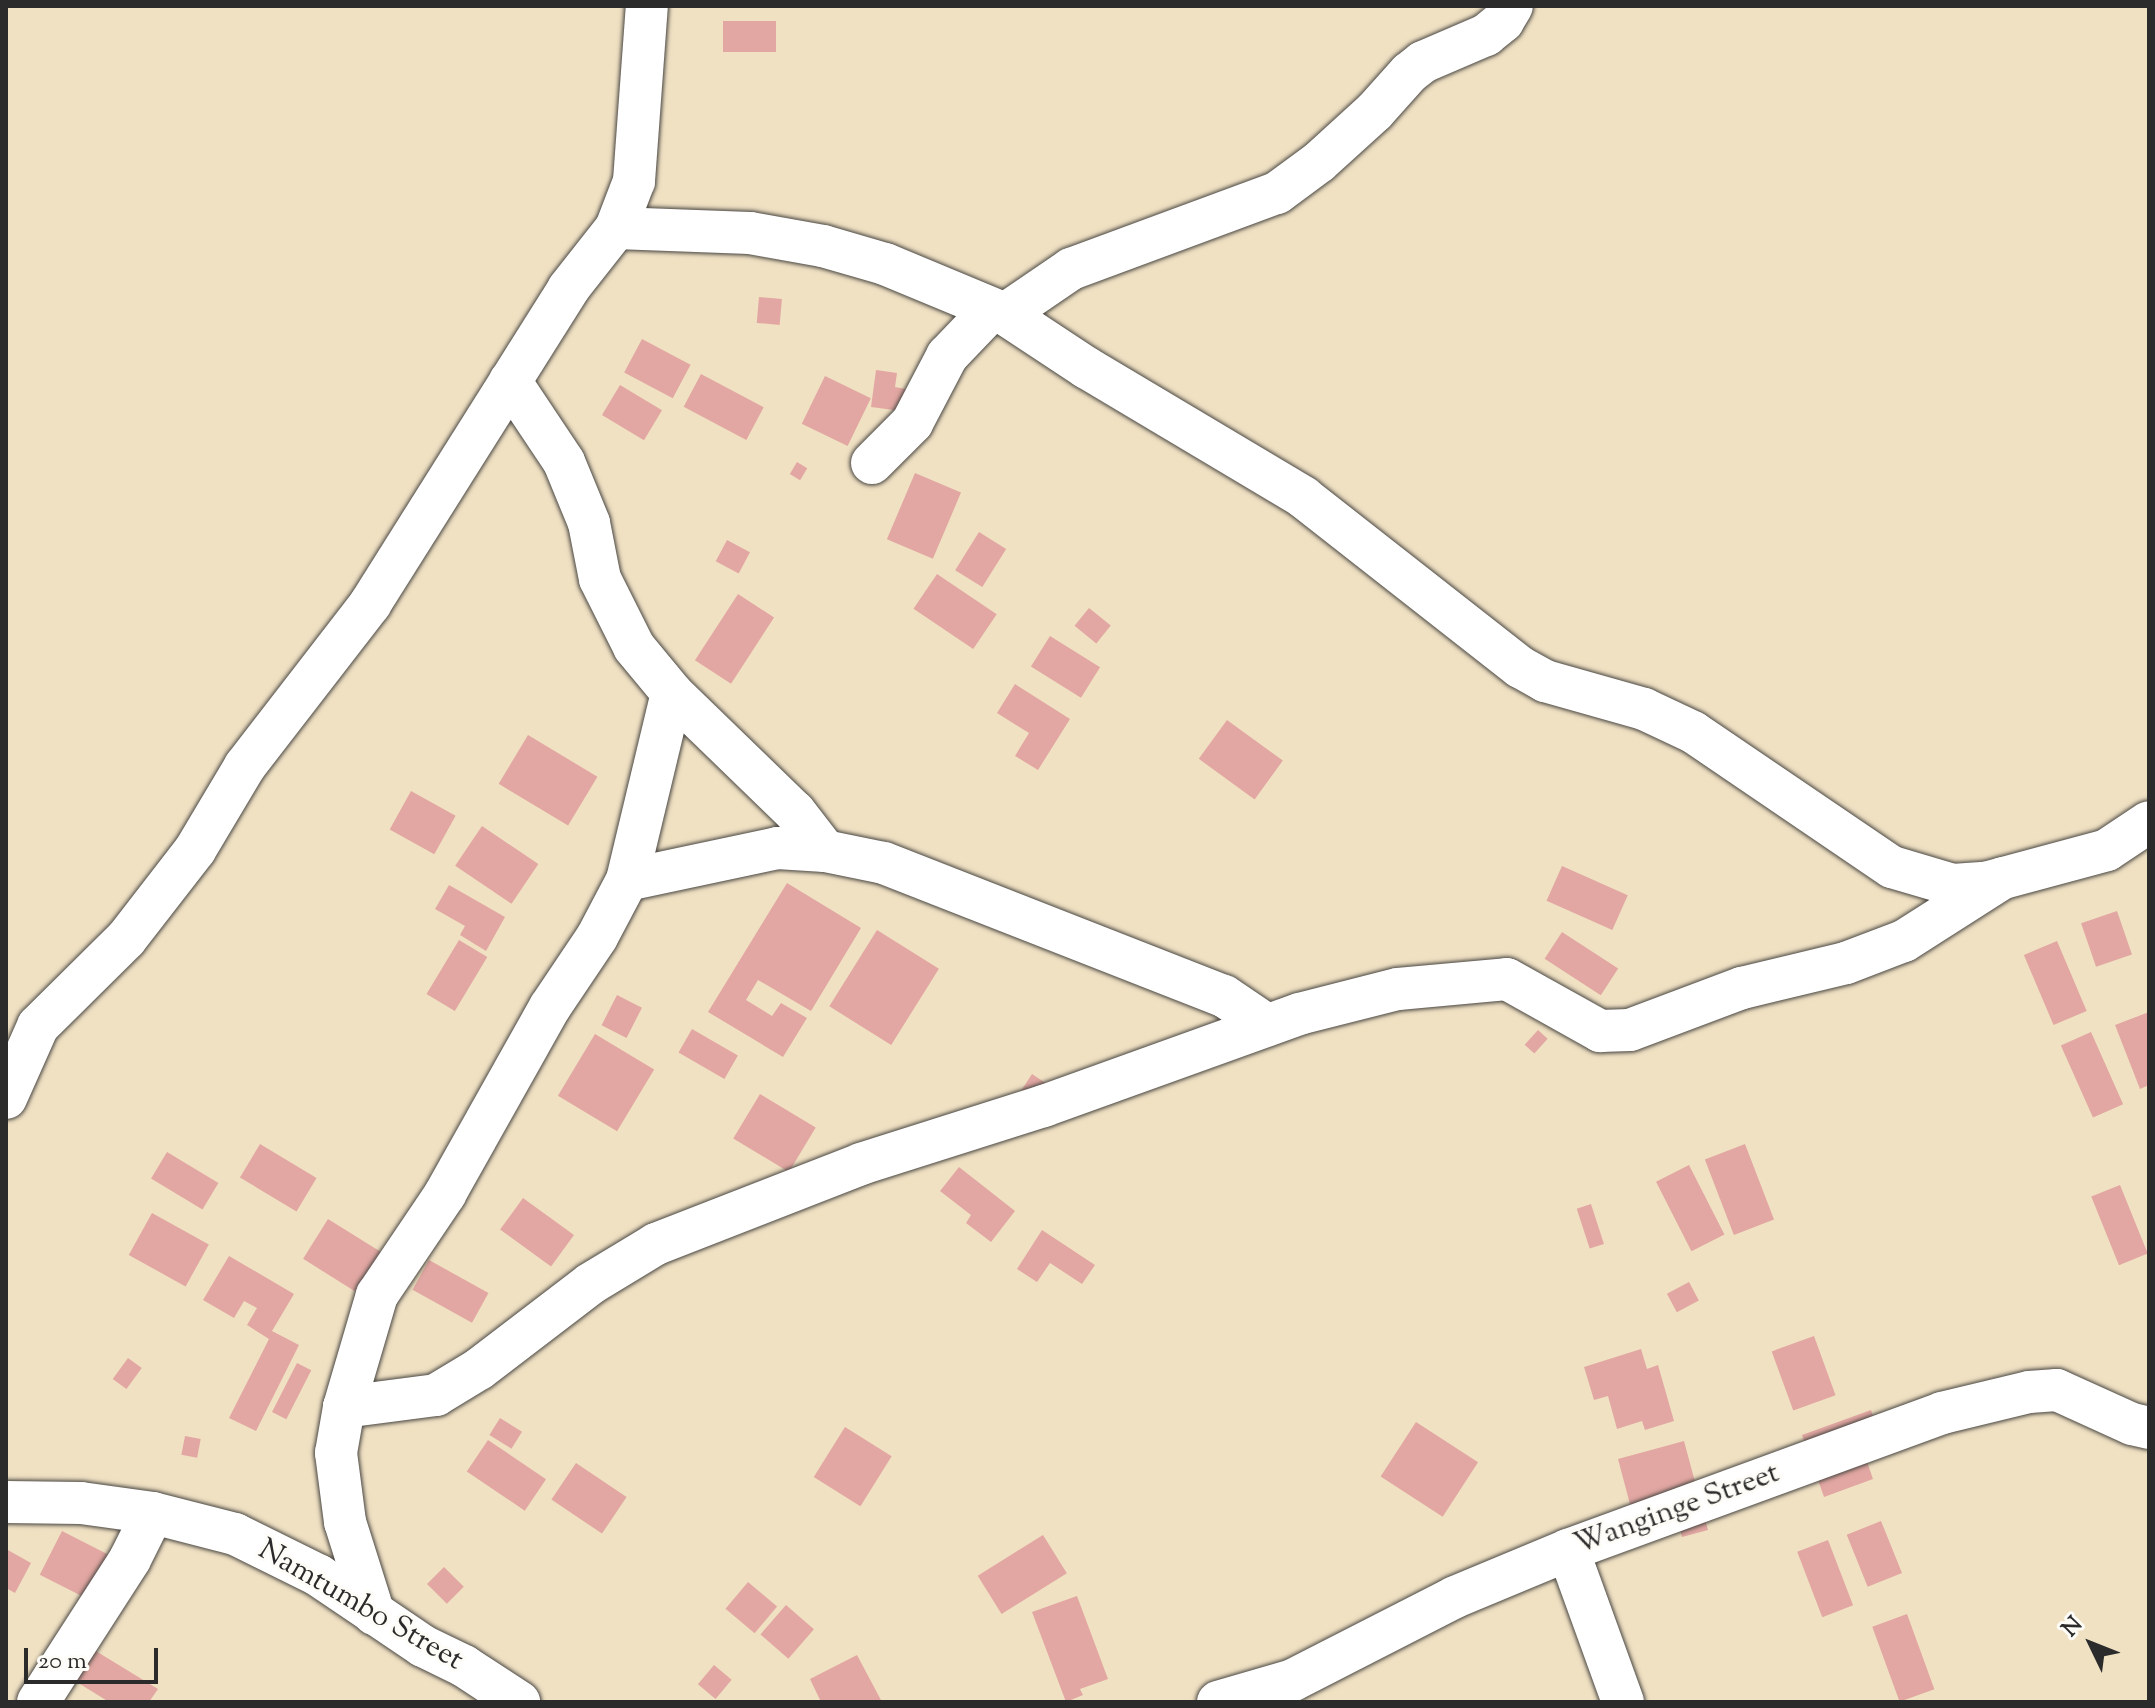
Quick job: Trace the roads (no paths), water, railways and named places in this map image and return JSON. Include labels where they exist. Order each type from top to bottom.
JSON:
[{"type":"street","points":[[6,1098],[38,1026],[126,939],[195,850],[245,766],[370,604],[568,289],[616,228],[634,181],[647,6]]},
{"type":"street","points":[[872,463],[912,423],[947,356],[999,311],[1071,269],[1277,193],[1319,162],[1375,111],[1409,73],[1423,62],[1486,35],[1503,21],[1512,6]]},
{"type":"street","points":[[616,228],[750,233],[823,246],[885,264],[999,311],[1087,368],[1303,497],[1520,667],[1545,681],[1644,709],[1693,732],[1892,867],[1953,885],[2003,878],[2107,850],[2149,822]]},
{"type":"street","points":[[510,381],[564,462],[589,523],[600,579],[634,647],[672,693],[795,812],[825,851]]},
{"type":"street","points":[[374,1614],[345,1522],[336,1453],[344,1407],[377,1295],[445,1194],[550,1007],[597,937],[627,880],[672,693]]},
{"type":"street","points":[[627,880],[777,848],[825,851],[884,863],[1224,996],[1267,1025]]},
{"type":"street","points":[[344,1407],[436,1395],[479,1369],[590,1284],[656,1244],[861,1164],[1044,1106],[1267,1025],[1358,996],[1490,979],[1515,983],[1600,1031],[1630,1030],[1742,988],[1846,963],[1904,941],[2003,878]]},
{"type":"street","name":"Wanginge Street","points":[[1218,1702],[1293,1680],[1455,1597],[1568,1550],[1942,1413],[2029,1392],[2057,1390],[2132,1424],[2149,1428]]},
{"type":"street","name":"Namtumbo Street","points":[[6,1502],[81,1503],[153,1513],[235,1534],[318,1575],[374,1614],[519,1702]]},
{"type":"street","points":[[38,1702],[130,1559],[153,1513]]},
{"type":"street","points":[[1568,1550],[1623,1702]]}]
